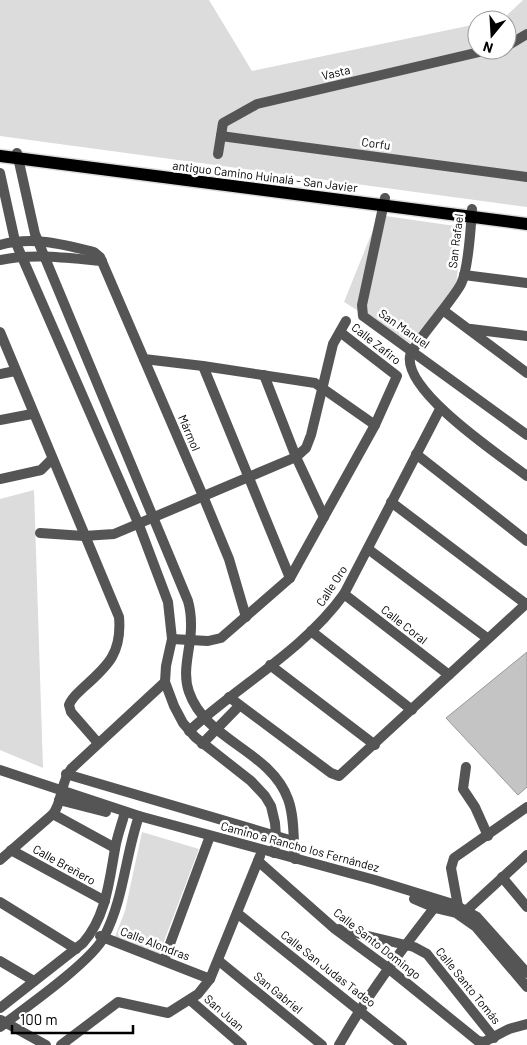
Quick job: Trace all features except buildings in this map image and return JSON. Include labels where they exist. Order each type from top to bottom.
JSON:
[{"type":"main road","points":[[0,150],[18,156]]},
{"type":"main road","points":[[0,156],[18,156],[472,213],[527,216]]},
{"type":"main road","points":[[472,213],[527,224]]},
{"type":"street","name":"Vasta","points":[[218,154],[223,124],[257,104],[467,55]]},
{"type":"street","name":"Corfu","points":[[221,136],[527,177]]},
{"type":"street","points":[[18,156],[38,240],[188,601],[191,624],[186,680],[189,692],[204,717],[216,729],[261,763],[281,785],[291,808],[295,859]]},
{"type":"street","points":[[0,173],[15,241],[139,525],[168,602],[172,638],[166,666],[165,682],[174,706],[189,731],[202,744],[259,788],[271,806],[276,837],[274,854]]},
{"type":"street","name":"San Manuel","points":[[384,202],[362,305],[363,316],[527,435]]},
{"type":"street","name":"San Rafael","points":[[412,350],[444,311],[461,284],[464,275],[472,213]]},
{"type":"street","points":[[0,245],[15,241],[38,240],[94,252],[102,261]]},
{"type":"street","points":[[0,260],[21,256],[45,255],[102,261]]},
{"type":"street","name":"Mármol","points":[[102,261],[229,559],[246,617]]},
{"type":"street","points":[[464,275],[527,283]]},
{"type":"street","points":[[444,311],[527,373]]},
{"type":"street","points":[[40,533],[84,536],[111,535],[139,525],[296,457],[306,448],[311,435],[333,344],[346,321]]},
{"type":"street","points":[[469,329],[527,336]]},
{"type":"street","points":[[0,332],[32,414],[119,617],[119,642],[109,663],[73,697],[69,705],[71,712],[98,743]]},
{"type":"street","name":"Calle Zafiro","points":[[340,332],[397,376],[374,425]]},
{"type":"street","points":[[412,350],[410,360],[416,374],[424,389],[440,409],[527,476]]},
{"type":"street","points":[[144,359],[310,382],[323,387],[374,425],[290,578],[221,638],[208,641],[172,638]]},
{"type":"street","points":[[204,366],[290,578]]},
{"type":"street","points":[[0,374],[15,371]]},
{"type":"street","points":[[264,375],[296,457],[324,517]]},
{"type":"street","name":"Calle Oro","points":[[189,731],[270,665],[332,610],[344,594],[440,409]]},
{"type":"street","points":[[0,420],[32,414]]},
{"type":"street","points":[[416,454],[527,541]]},
{"type":"street","points":[[0,479],[41,470],[52,459]]},
{"type":"street","points":[[229,697],[335,776],[348,770],[486,638],[527,604],[391,502]]},
{"type":"street","points":[[368,549],[486,638]]},
{"type":"street","name":"Calle Coral","points":[[344,594],[449,675]]},
{"type":"street","points":[[310,631],[412,710]]},
{"type":"street","points":[[270,665],[375,745]]},
{"type":"street","points":[[0,860],[53,814],[66,774],[165,682]]},
{"type":"street","points":[[202,744],[239,706]]},
{"type":"street","points":[[466,767],[462,789],[475,808],[488,836]]},
{"type":"street","points":[[0,770],[44,784],[60,795],[138,819],[417,900],[438,904],[456,912],[476,927],[527,987]]},
{"type":"street","points":[[66,774],[293,841]]},
{"type":"street","points":[[527,807],[452,861],[462,908],[527,855]]},
{"type":"street","points":[[53,814],[115,848]]},
{"type":"street","points":[[0,1008],[76,949],[92,932],[105,901],[115,848],[124,814]]},
{"type":"street","points":[[46,1045],[2,1023],[90,954],[104,938],[121,891],[128,851],[138,819]]},
{"type":"street","points":[[164,960],[209,839]]},
{"type":"street","name":"Calle Breñero","points":[[11,850],[105,901]]},
{"type":"street","name":"Camino a Rancho los Fernández","points":[[260,855],[274,854],[295,859],[375,880],[438,904],[462,908],[488,928],[527,973]]},
{"type":"street","points":[[61,1045],[118,1002],[129,1002],[163,1013],[173,1011],[190,1000],[210,979],[219,961],[260,855]]},
{"type":"street","name":"Calle Santo Domingo","points":[[260,855],[335,928],[478,1041],[489,1040]]},
{"type":"street","points":[[502,877],[527,907]]},
{"type":"street","points":[[0,902],[76,949]]},
{"type":"street","points":[[339,1045],[359,1009],[438,904]]},
{"type":"street","name":"Calle San Judas Tadeo","points":[[237,913],[402,1045]]},
{"type":"street","name":"Calle Santo Tomás","points":[[335,928],[419,949],[433,960],[489,1040]]},
{"type":"street","name":"Calle Alondras","points":[[92,932],[210,979]]},
{"type":"street","points":[[0,961],[34,981]]},
{"type":"street","name":"San Gabriel","points":[[219,961],[322,1045]]},
{"type":"street","name":"San Juan","points":[[190,1000],[242,1045]]},
{"type":"street","points":[[489,1040],[527,1024]]},
{"type":"shaded area","points":[[0,0],[209,0],[252,71],[467,26],[467,60],[517,60],[517,10],[512,10],[523,0],[527,0],[527,207],[0,136]]},
{"type":"shaded area","points":[[379,215],[462,227],[456,287],[410,343],[344,302]]},
{"type":"shaded area","points":[[34,490],[43,768],[0,750],[0,499]]},
{"type":"shaded area","points":[[142,832],[199,849],[158,957],[114,939],[125,911]]}]
